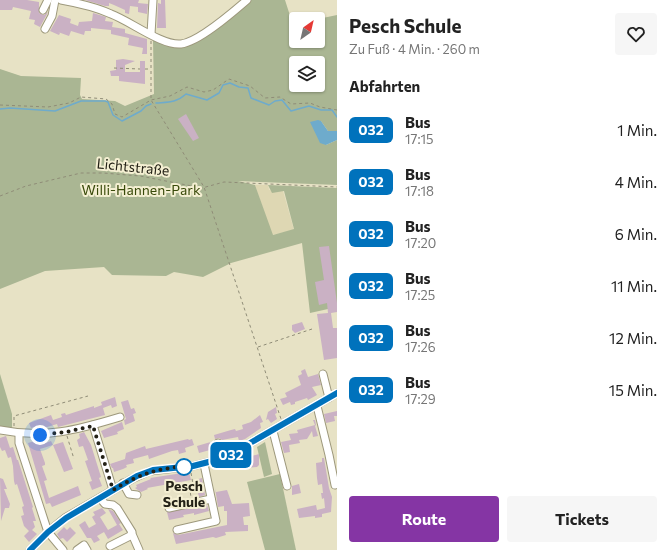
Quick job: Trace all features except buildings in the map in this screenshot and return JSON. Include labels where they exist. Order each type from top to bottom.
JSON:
[{"type":"street","points":[[43,10],[48,0]]},
{"type":"street","points":[[46,29],[52,16],[55,0]]},
{"type":"street","points":[[61,0],[80,2],[110,13],[170,42],[184,43],[214,26],[247,0]]},
{"type":"street","points":[[152,34],[153,0]]},
{"type":"street","points":[[323,374],[330,398]]},
{"type":"street","points":[[34,549],[48,532],[85,502],[100,498],[123,484],[150,471],[204,464],[223,458],[317,406],[337,393]]},
{"type":"street","points":[[317,406],[335,485]]},
{"type":"street","points":[[0,430],[40,435],[66,432],[93,426],[120,417]]},
{"type":"street","points":[[93,426],[113,490]]},
{"type":"street","points":[[273,431],[287,486]]},
{"type":"street","points":[[16,433],[48,532],[63,550]]},
{"type":"street","points":[[218,443],[223,458]]},
{"type":"street","points":[[177,530],[216,521],[212,486],[204,464]]},
{"type":"street","points":[[123,484],[129,494],[137,495]]},
{"type":"street","points":[[100,498],[105,504],[113,505],[117,508],[132,534],[139,550]]},
{"type":"street","points":[[169,508],[193,502],[214,500]]},
{"type":"street","points":[[110,546],[132,534]]},
{"type":"street","points":[[77,550],[84,545],[87,550]]},
{"type":"path","points":[[152,34],[151,100],[204,187],[283,425]]},
{"type":"path","points":[[114,68],[140,70]]},
{"type":"path","points":[[145,70],[151,69]]},
{"type":"path","points":[[0,105],[48,106],[69,103],[81,97],[106,99],[113,104],[115,114],[122,117],[151,100],[170,96],[187,87],[202,92],[211,90],[230,79],[250,86],[266,98],[281,97],[291,104],[310,103],[320,107],[337,110]]},
{"type":"path","name":"Lichtstraße","points":[[0,196],[26,186],[80,173],[140,176],[204,187],[224,182],[337,187]]},
{"type":"path","points":[[257,347],[312,329]]},
{"type":"path","points":[[16,433],[14,416],[88,396]]},
{"type":"path","points":[[66,432],[74,459]]},
{"type":"path","points":[[189,466],[193,484],[189,484],[193,502]]},
{"type":"shaded area","points":[[255,185],[268,185],[269,190],[283,191],[294,230],[272,235]]},
{"type":"green space","name":"Willi-Hannen-Park","points":[[251,0],[285,0],[289,12],[289,48],[325,48],[325,18],[337,15],[337,131],[328,131],[321,121],[326,145],[337,140],[337,185],[238,181],[255,185],[273,235],[294,229],[284,191],[272,193],[268,185],[337,188],[337,307],[310,313],[302,243],[231,263],[203,277],[174,272],[166,276],[112,275],[104,267],[45,271],[0,289],[0,69],[21,76],[81,78],[80,95],[82,99],[115,101],[125,106],[154,94],[153,40],[178,47],[218,26]]},
{"type":"green space","points":[[0,374],[12,414],[12,429],[0,426]]},
{"type":"green space","points":[[265,442],[272,474],[264,477],[257,447]]},
{"type":"green space","points":[[280,474],[296,550],[265,550],[247,482]]},
{"type":"water","points":[[318,120],[321,121],[328,131],[337,131],[337,140],[326,145],[320,143],[310,122]]},
{"type":"waterway","points":[[156,103],[175,101],[186,94],[207,100],[219,93],[223,85],[230,83],[239,87],[248,88],[251,98],[269,105],[275,101],[282,100],[291,111],[309,106],[321,110],[332,110],[337,117]]},
{"type":"waterway","points":[[0,109],[10,108],[55,111],[81,101],[105,101],[108,102],[113,115],[122,121],[151,104]]},
{"type":"bus line","name":"032","points":[[30,550],[48,532],[66,518],[137,476],[153,470],[193,466],[224,458],[317,406],[337,393]]},
{"type":"place","name":"Pesch Schule","points":[[184,467]]},
{"type":"route","points":[[40,435],[66,432],[93,426],[113,490],[127,481],[150,471],[186,466],[184,467]]}]
